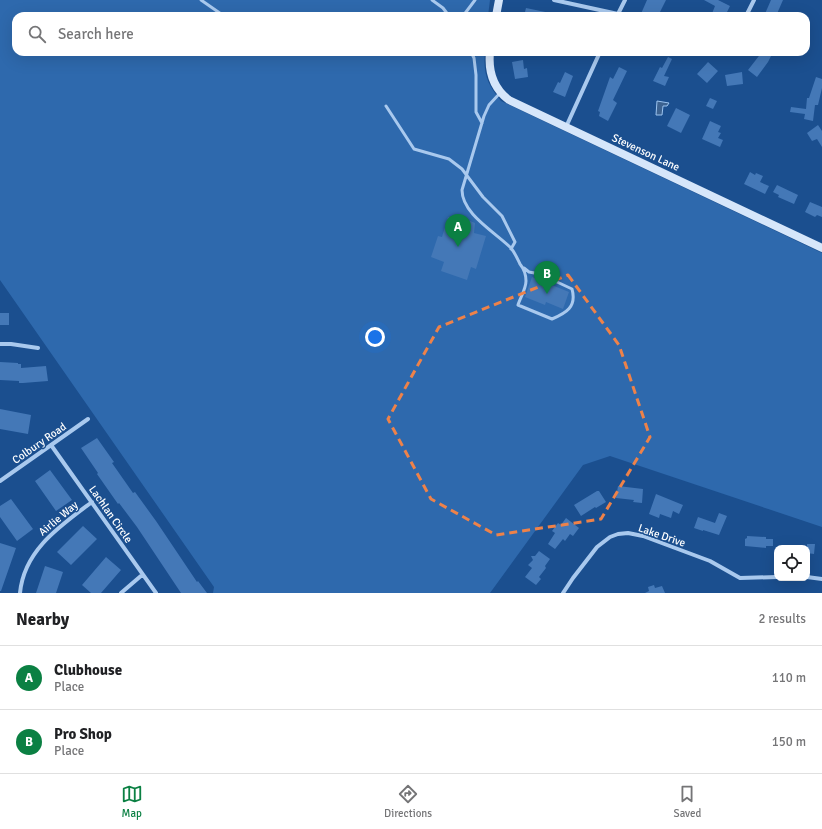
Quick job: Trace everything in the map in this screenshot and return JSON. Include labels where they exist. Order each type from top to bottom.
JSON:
[{"type":"street","points":[[497,12],[499,0]]},
{"type":"street","points":[[554,0],[604,12]]},
{"type":"street","points":[[619,12],[625,0]]},
{"type":"street","points":[[748,12],[754,0]]},
{"type":"street","points":[[490,56],[492,78],[500,93]]},
{"type":"street","points":[[566,127],[598,56]]},
{"type":"street","name":"Stevenson Lane","points":[[500,93],[509,100],[521,106],[822,248]]},
{"type":"street","points":[[0,344],[38,348]]},
{"type":"street","name":"Colbury Road","points":[[0,481],[88,419]]},
{"type":"street","name":"Lachlan Circle","points":[[51,445],[156,593]]},
{"type":"street","name":"Airlie Way","points":[[20,593],[26,570],[33,556],[46,539],[92,502]]},
{"type":"street","name":"Lake Drive","points":[[564,593],[573,578],[597,548],[610,537],[628,533],[643,536],[703,559],[740,578],[774,577]]},
{"type":"street","points":[[121,593],[142,575]]},
{"type":"street","points":[[810,577],[822,579]]},
{"type":"lane","points":[[201,0],[218,12]]},
{"type":"lane","points":[[432,0],[446,12]]},
{"type":"lane","points":[[466,12],[475,0]]},
{"type":"lane","points":[[473,56],[476,75],[476,112],[482,123]]},
{"type":"lane","points":[[500,93],[488,105],[462,190],[462,197],[465,204],[473,214],[512,249],[524,268],[529,272],[540,274],[572,289],[573,300],[571,307],[566,314],[552,319],[518,305],[526,283],[524,268]]},
{"type":"lane","points":[[386,106],[414,149],[449,159],[462,169],[466,177],[483,197],[502,216],[514,242],[512,249]]},
{"type":"highlighted area","points":[[568,275],[619,345],[650,437],[601,519],[496,535],[431,499],[388,419],[439,327]]},
{"type":"shaded area","points":[[0,0],[490,0],[488,12],[12,12],[12,56],[485,56],[485,73],[489,84],[501,101],[822,253],[822,527],[610,456],[583,465],[490,593],[213,593],[214,587],[0,280]]},
{"type":"shaded area","points":[[657,101],[669,103],[667,106],[663,106],[662,115],[656,115]]},
{"type":"building","points":[[647,0],[666,0],[660,12],[642,12]]},
{"type":"building","points":[[704,0],[718,0],[730,6],[727,12],[713,12],[715,6]]},
{"type":"building","points":[[771,0],[783,0],[778,12],[766,12]]},
{"type":"building","points":[[526,8],[545,12],[525,12]]},
{"type":"building","points":[[759,56],[771,56],[757,77],[748,70]]},
{"type":"building","points":[[668,57],[672,59],[664,76],[669,77],[665,86],[653,81],[660,67],[662,68]]},
{"type":"building","points":[[523,60],[524,69],[527,68],[528,77],[515,79],[512,62]]},
{"type":"building","points":[[708,62],[718,71],[707,83],[697,74]]},
{"type":"building","points":[[619,67],[627,71],[613,100],[617,103],[608,121],[599,116],[600,112],[598,111],[610,77],[613,79]]},
{"type":"building","points":[[565,72],[573,76],[565,97],[553,92],[558,82],[560,83]]},
{"type":"building","points":[[742,72],[743,84],[727,86],[725,75]]},
{"type":"building","points":[[816,77],[822,79],[822,88],[818,105],[815,105],[813,121],[804,119],[805,114],[790,112],[791,107],[806,109],[807,98],[809,98]]},
{"type":"building","points":[[710,98],[717,101],[713,109],[706,106]]},
{"type":"building","points":[[676,108],[690,115],[681,133],[667,126]]},
{"type":"building","points":[[710,121],[721,126],[718,132],[721,133],[718,138],[723,140],[720,147],[702,139]]},
{"type":"building","points":[[818,125],[822,131],[822,147],[817,139],[812,141],[807,133]]},
{"type":"building","points":[[750,172],[755,175],[756,173],[763,176],[760,182],[769,186],[765,194],[744,184]]},
{"type":"building","points":[[777,185],[798,195],[794,204],[778,197],[779,195],[773,192]]},
{"type":"building","points":[[810,202],[822,207],[822,217],[817,215],[815,217],[805,212]]},
{"type":"building","points":[[448,217],[458,221],[460,217],[475,223],[474,233],[486,236],[476,269],[471,267],[467,280],[441,271],[444,262],[431,257],[438,236],[442,237]]},
{"type":"building","points":[[532,277],[569,292],[563,309],[546,302],[545,305],[525,297]]},
{"type":"building","points":[[0,313],[9,313],[9,325],[0,325]]},
{"type":"building","points":[[0,362],[18,363],[21,364],[21,368],[46,366],[48,381],[19,383],[19,381],[0,380]]},
{"type":"building","points":[[0,409],[31,415],[28,434],[0,429]]},
{"type":"building","points":[[97,438],[133,493],[135,492],[197,582],[198,581],[207,593],[181,593],[137,527],[119,503],[118,504],[97,474],[98,473],[81,448]]},
{"type":"building","points":[[50,470],[72,500],[56,511],[35,481]]},
{"type":"building","points":[[618,486],[643,489],[642,503],[633,502],[634,500],[616,498]]},
{"type":"building","points":[[599,491],[606,502],[581,516],[574,505]]},
{"type":"building","points":[[656,494],[683,505],[679,514],[673,511],[671,518],[660,514],[659,518],[649,514]]},
{"type":"building","points":[[11,499],[33,529],[17,541],[0,517],[0,506]]},
{"type":"building","points":[[719,513],[727,516],[719,535],[694,528],[698,517],[715,523]]},
{"type":"building","points":[[566,518],[579,528],[573,536],[570,534],[565,541],[563,539],[555,549],[548,544],[555,533],[552,531],[558,523],[561,525]]},
{"type":"building","points":[[83,526],[97,539],[71,565],[57,552]]},
{"type":"building","points":[[747,536],[773,539],[773,546],[766,546],[766,548],[745,546],[745,539]]},
{"type":"building","points":[[0,543],[16,548],[1,591],[0,591]]},
{"type":"building","points":[[815,544],[814,554],[810,553],[810,545],[807,545]]},
{"type":"building","points":[[539,551],[550,559],[545,566],[546,568],[539,577],[541,579],[536,585],[525,577],[532,568],[528,565],[533,560],[531,556],[535,556]]},
{"type":"building","points":[[106,557],[121,570],[101,593],[91,593],[82,585]]},
{"type":"building","points":[[45,566],[63,572],[56,593],[36,593]]},
{"type":"building","points":[[654,585],[655,588],[662,586],[665,593],[645,593],[649,591],[648,587]]},
{"type":"place","name":"Clubhouse","points":[[458,247]]},
{"type":"place","name":"Pro Shop","points":[[547,294]]}]
